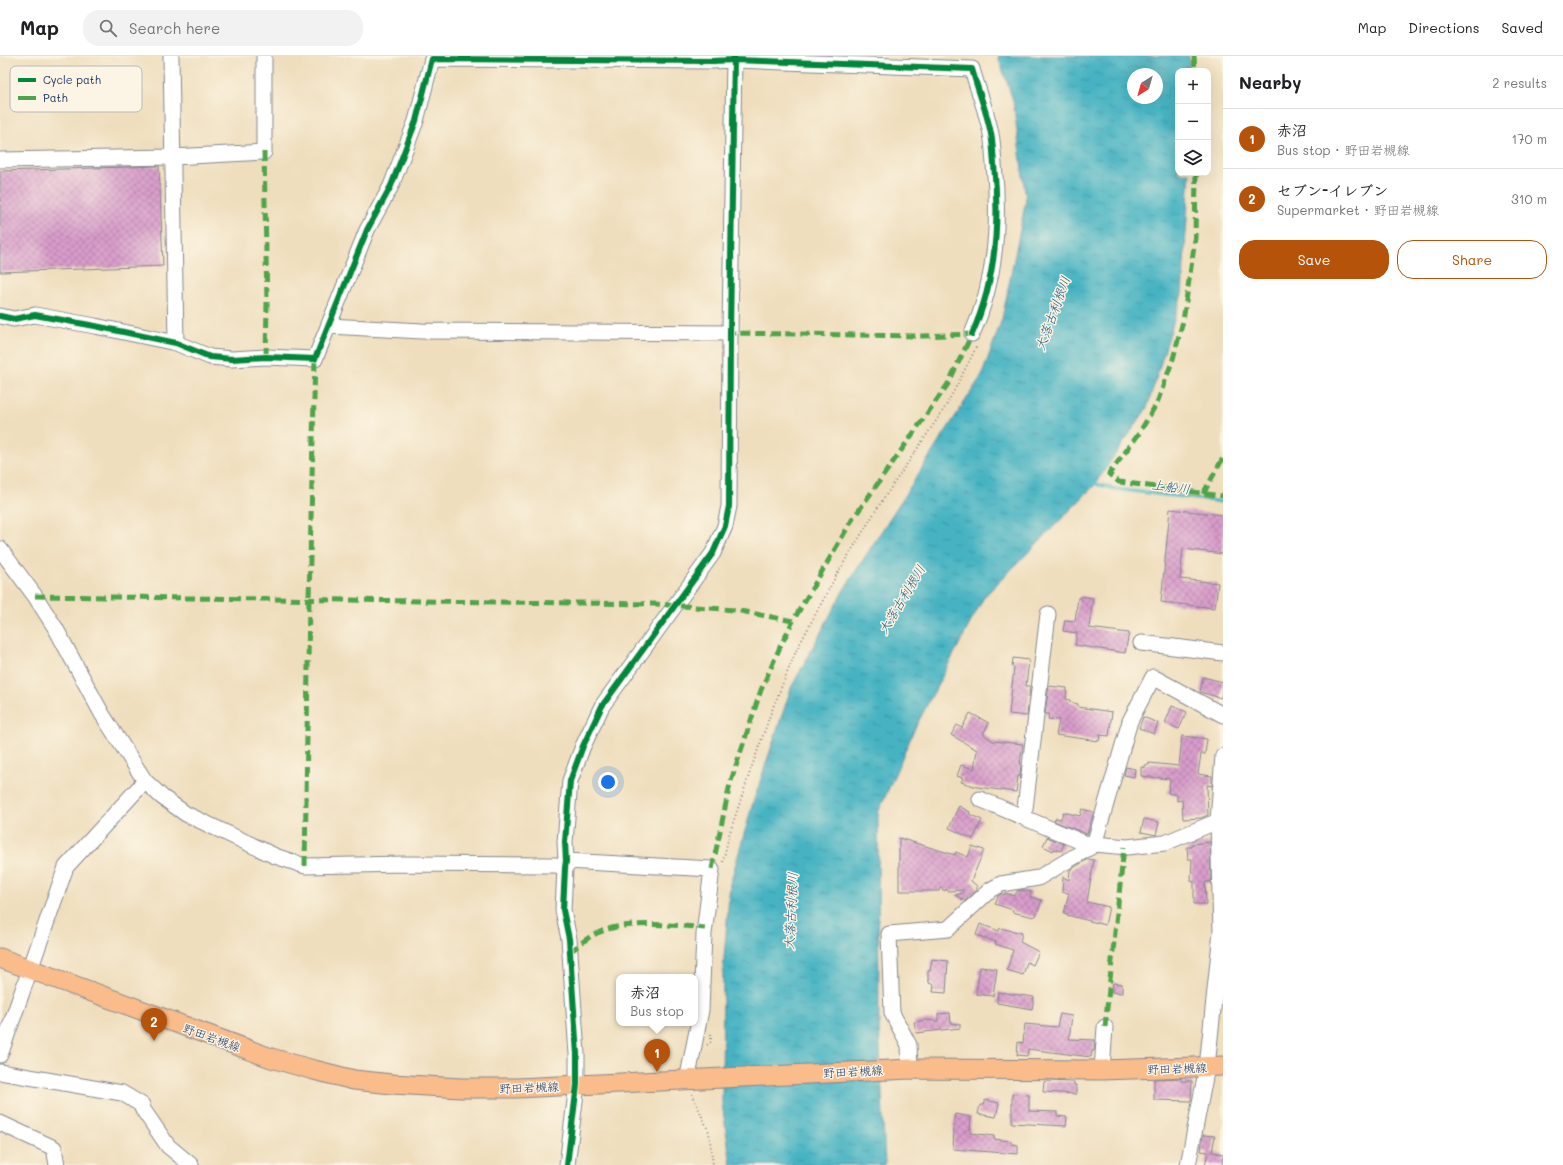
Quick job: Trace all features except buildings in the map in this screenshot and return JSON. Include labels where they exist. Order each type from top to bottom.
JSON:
[{"type":"main road","name":"野田岩槻線","points":[[0,958],[271,1058],[354,1080],[392,1084],[461,1088],[517,1088],[910,1069],[1102,1070],[1215,1067]]},
{"type":"street","points":[[171,56],[176,344]]},
{"type":"street","points":[[0,160],[173,157],[264,152],[264,56]]},
{"type":"street","points":[[567,1165],[577,1085],[569,939],[562,910],[565,842],[570,781],[583,746],[602,706],[713,553],[725,526],[729,506],[734,58]]},
{"type":"street","points":[[0,316],[14,319],[35,315],[176,344],[210,358],[232,359],[266,357],[315,359],[367,230],[391,186],[416,121],[432,59],[705,61],[734,58],[970,63],[992,134],[997,212],[990,279],[982,310],[972,334]]},
{"type":"street","points":[[328,326],[422,331],[730,333]]},
{"type":"street","points":[[0,550],[36,596],[56,629],[102,714],[145,781],[162,797],[186,814],[275,856],[305,866],[556,866],[565,864],[712,869],[704,934],[701,1010],[698,1026]]},
{"type":"street","points":[[1024,818],[1048,614]]},
{"type":"street","points":[[1141,643],[1223,654]]},
{"type":"street","points":[[910,1069],[909,1045],[892,1013],[889,934],[948,929],[990,890],[1001,884],[1038,878],[1094,845],[1130,721],[1153,677],[1223,715]]},
{"type":"street","points":[[1188,1165],[1215,1067],[1222,932],[1220,819],[1223,756]]},
{"type":"street","points":[[0,1055],[66,867],[145,781]]},
{"type":"street","points":[[980,798],[1084,843],[1094,845],[1127,847],[1165,843],[1220,819]]},
{"type":"street","points":[[689,1080],[689,1071],[698,1026]]},
{"type":"street","points":[[1102,1070],[1105,1027]]},
{"type":"street","points":[[0,1072],[122,1093],[142,1105],[142,1108],[168,1146],[185,1163]]},
{"type":"street","points":[[0,1123],[54,1148],[57,1165]]},
{"type":"path","points":[[723,863],[729,835],[751,769],[772,710],[796,652],[837,574],[870,520],[946,406],[965,372]]},
{"type":"path","points":[[692,1057],[711,1042],[711,1028]]},
{"type":"path","points":[[689,1080],[692,1094],[709,1132],[713,1165]]},
{"type":"water","name":"大落古利根川","points":[[998,56],[1189,56],[1189,68],[1175,68],[1175,176],[1190,176],[1182,294],[1147,408],[1093,487],[984,597],[915,728],[878,813],[879,1022],[885,1165],[731,1165],[722,1103],[723,971],[730,884],[752,806],[791,688],[843,591],[982,375],[1002,319],[1026,200],[1013,100]]},
{"type":"waterway","name":"上船川","points":[[1092,483],[1116,489],[1223,502]]},
{"type":"marked path","points":[[1194,56],[1195,68]]},
{"type":"marked path","points":[[264,152],[267,303],[266,357]]},
{"type":"marked path","points":[[1196,176],[1195,240],[1183,321],[1173,359],[1157,403],[1138,435],[1109,474],[1119,482],[1223,496]]},
{"type":"marked path","points":[[35,596],[655,604],[735,610],[793,621],[852,520],[948,384],[972,334],[922,336],[730,333]]},
{"type":"marked path","points":[[305,866],[309,599],[315,359]]},
{"type":"marked path","points":[[1203,494],[1223,458]]},
{"type":"marked path","points":[[712,869],[730,784],[761,690],[793,621]]},
{"type":"marked path","points":[[1105,1027],[1124,847]]},
{"type":"marked path","points":[[570,952],[584,941],[611,928],[652,924],[705,928]]},
{"type":"cycle path","points":[[567,1165],[577,1085],[577,1054],[569,939],[563,910],[566,861],[565,842],[570,781],[583,746],[602,706],[713,553],[725,526],[729,506],[734,56]]},
{"type":"cycle path","points":[[0,316],[14,319],[35,315],[95,326],[176,343],[210,357],[232,359],[266,357],[315,359],[367,230],[391,186],[416,121],[432,59],[734,60],[972,69],[992,137],[996,186],[996,229],[991,272],[980,314],[972,334]]},
{"type":"place","name":"セブン-イレブン","points":[[154,1041]]},
{"type":"place","name":"赤沼","points":[[657,1072]]}]
